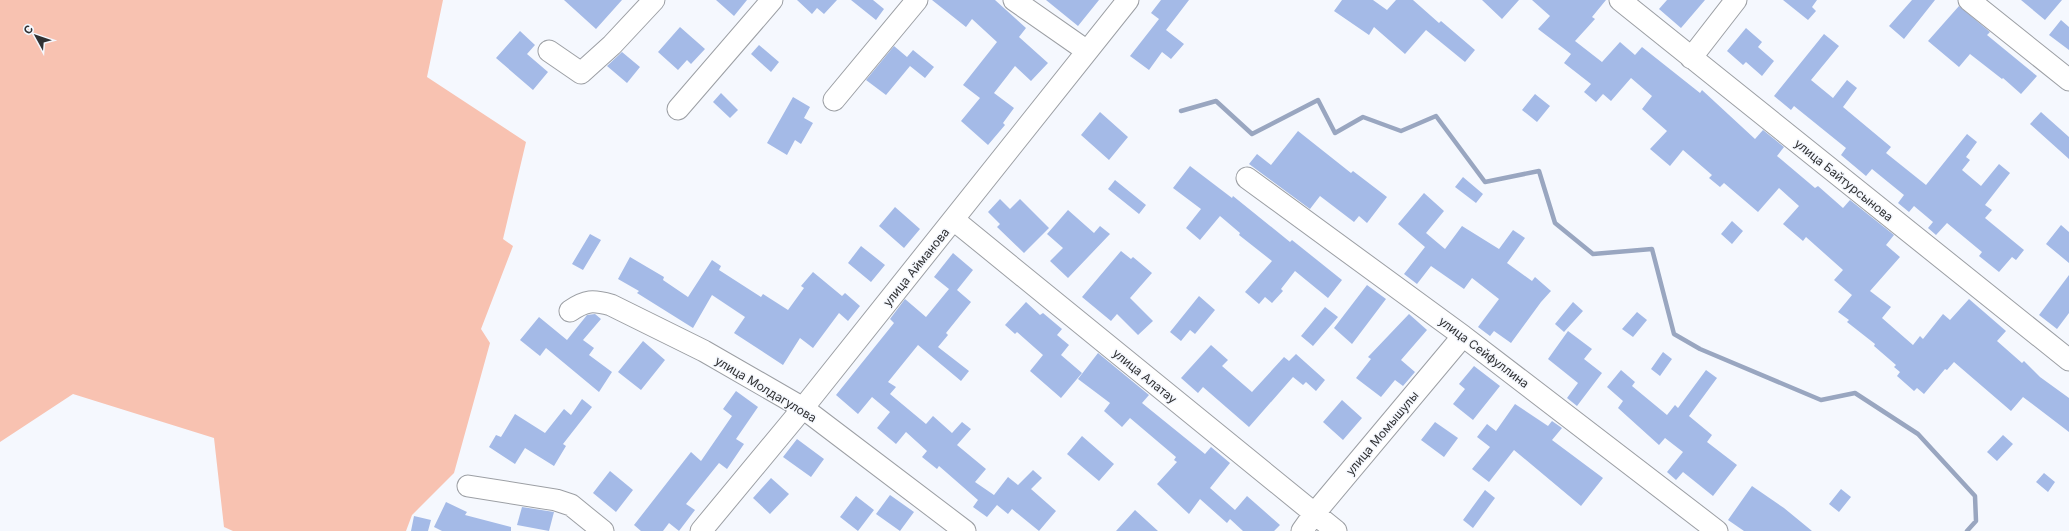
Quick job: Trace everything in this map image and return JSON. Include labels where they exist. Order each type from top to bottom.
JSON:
[{"type":"street","points":[[549,51],[581,73],[612,45],[654,0]]},
{"type":"street","points":[[678,109],[772,0]]},
{"type":"street","points":[[834,100],[917,0]]},
{"type":"street","points":[[1014,0],[1087,51]]},
{"type":"street","name":"улица Айманова","points":[[701,531],[803,408],[1128,0]]},
{"type":"street","name":"улица Байтурсынова","points":[[1620,0],[2069,360]]},
{"type":"street","points":[[1691,58],[1736,0]]},
{"type":"street","points":[[1969,0],[2069,80]]},
{"type":"street","name":"улица Сейфуллина","points":[[1247,178],[1463,336],[1717,531]]},
{"type":"street","name":"улица Алатау","points":[[954,220],[1336,531]]},
{"type":"street","name":"улица Молдагулова","points":[[570,311],[582,303],[596,301],[611,305],[704,351],[803,408],[965,531]]},
{"type":"street","name":"улица Момышулы","points":[[1302,531],[1314,514],[1463,336]]},
{"type":"street","points":[[468,486],[556,500],[571,506],[603,531]]},
{"type":"shaded area","points":[[0,0],[443,0],[427,77],[526,142],[503,239],[513,246],[481,329],[490,343],[454,473],[412,515],[406,531],[233,531],[224,527],[214,438],[73,394],[0,442]]},
{"type":"building","points":[[564,0],[622,0],[596,29]]},
{"type":"building","points":[[716,0],[747,0],[734,16]]},
{"type":"building","points":[[797,0],[837,0],[824,14],[817,8],[812,14]]},
{"type":"building","points":[[851,0],[873,0],[884,9],[876,20]]},
{"type":"building","points":[[932,0],[995,0],[1026,28],[1019,37],[1048,63],[1031,81],[1015,66],[994,93],[1014,108],[1003,123],[1005,125],[988,145],[961,121],[980,98],[963,85],[997,42],[972,19],[966,27]]},
{"type":"building","points":[[1046,0],[1099,0],[1078,26]]},
{"type":"building","points":[[1161,0],[1189,0],[1166,30],[1184,44],[1171,59],[1162,52],[1149,70],[1130,56],[1159,19],[1151,13]]},
{"type":"building","points":[[1342,0],[1373,0],[1387,10],[1396,0],[1413,0],[1439,23],[1441,21],[1475,50],[1465,62],[1426,30],[1405,54],[1374,27],[1369,35],[1334,11]]},
{"type":"building","points":[[1482,0],[1519,0],[1502,19]]},
{"type":"building","points":[[1532,0],[1606,0],[1592,17],[1595,19],[1575,41],[1602,62],[1620,42],[1635,55],[1642,47],[1700,93],[1702,90],[1755,139],[1763,130],[1784,147],[1777,156],[1815,188],[1818,186],[1843,208],[1850,200],[1894,235],[1886,245],[1900,257],[1870,291],[1891,307],[1882,318],[1913,345],[1920,336],[1923,339],[1943,314],[1950,320],[1969,299],[2006,331],[1997,341],[2022,363],[2024,361],[2040,377],[2069,398],[2069,432],[2023,397],[2011,411],[1954,362],[1947,370],[1945,369],[1924,394],[1917,388],[1914,391],[1897,376],[1900,372],[1894,367],[1896,365],[1874,346],[1875,344],[1847,322],[1849,320],[1838,312],[1852,295],[1834,280],[1843,270],[1806,237],[1803,241],[1783,224],[1799,206],[1779,188],[1758,212],[1724,183],[1720,187],[1709,178],[1712,175],[1683,150],[1670,166],[1650,149],[1667,131],[1642,109],[1652,96],[1631,78],[1611,101],[1603,94],[1596,102],[1584,92],[1591,84],[1564,63],[1571,54],[1538,29],[1550,16]]},
{"type":"building","points":[[1667,0],[1705,0],[1681,28],[1659,9]]},
{"type":"building","points":[[1783,0],[1817,0],[1812,7],[1816,11],[1808,20]]},
{"type":"building","points":[[1912,0],[1935,0],[1904,39],[1889,26]]},
{"type":"building","points":[[2021,0],[2062,0],[2045,20]]},
{"type":"building","points":[[1959,6],[1990,32],[1987,35],[2037,76],[2021,94],[2003,78],[2002,79],[1970,54],[1959,67],[1928,41]]},
{"type":"building","points":[[2061,20],[2069,27],[2069,50],[2049,35]]},
{"type":"building","points":[[680,27],[705,49],[691,64],[687,60],[678,70],[658,52]]},
{"type":"building","points":[[1746,28],[1762,42],[1758,47],[1774,61],[1762,76],[1746,62],[1743,65],[1727,51]]},
{"type":"building","points":[[520,31],[535,45],[527,54],[548,72],[533,90],[496,58]]},
{"type":"building","points":[[1824,34],[1839,46],[1811,80],[1833,98],[1847,80],[1857,88],[1843,107],[1891,147],[1886,153],[1926,185],[1967,134],[1977,142],[1966,157],[1970,160],[1962,170],[1981,186],[1999,164],[2010,173],[1985,205],[1992,210],[1985,218],[2024,250],[2016,260],[2012,257],[1999,272],[1979,256],[1982,252],[1947,223],[1936,235],[1928,228],[1933,222],[1914,206],[1909,212],[1898,203],[1904,195],[1872,169],[1866,176],[1841,155],[1846,148],[1794,106],[1791,110],[1774,96]]},
{"type":"building","points":[[759,45],[779,62],[771,72],[751,54]]},
{"type":"building","points":[[894,46],[907,57],[913,50],[934,67],[925,78],[910,66],[886,95],[866,80]]},
{"type":"building","points":[[622,52],[640,67],[627,83],[607,66]]},
{"type":"building","points":[[721,93],[738,110],[730,118],[713,102]]},
{"type":"building","points":[[1535,94],[1550,106],[1537,122],[1522,110]]},
{"type":"building","points":[[793,97],[810,107],[804,118],[813,123],[801,144],[795,140],[787,155],[767,143]]},
{"type":"building","points":[[1100,112],[1128,137],[1109,160],[1081,135]]},
{"type":"building","points":[[2041,112],[2069,137],[2069,159],[2030,124]]},
{"type":"building","points":[[1298,131],[1351,173],[1353,171],[1387,197],[1367,223],[1359,216],[1354,222],[1320,196],[1310,209],[1249,164],[1257,154],[1271,165]]},
{"type":"building","points":[[1190,166],[1232,198],[1233,196],[1290,242],[1292,240],[1342,280],[1328,298],[1295,271],[1281,289],[1283,291],[1272,303],[1265,297],[1259,304],[1245,292],[1272,261],[1239,235],[1240,233],[1220,216],[1200,240],[1186,228],[1201,209],[1173,188]]},
{"type":"building","points":[[1463,177],[1483,194],[1476,203],[1455,187]]},
{"type":"building","points":[[1115,180],[1146,205],[1139,214],[1108,189]]},
{"type":"building","points":[[1424,193],[1444,211],[1426,233],[1445,249],[1462,226],[1499,249],[1513,230],[1525,238],[1507,263],[1532,281],[1535,277],[1551,291],[1541,302],[1511,343],[1494,331],[1490,336],[1478,327],[1499,299],[1472,278],[1464,289],[1431,266],[1417,284],[1404,274],[1425,247],[1398,224]]},
{"type":"building","points":[[1000,199],[1010,209],[1020,199],[1049,228],[1024,253],[997,227],[1000,224],[988,212]]},
{"type":"building","points":[[895,207],[920,229],[904,248],[879,226]]},
{"type":"building","points":[[1068,210],[1094,233],[1100,226],[1110,234],[1068,278],[1050,261],[1063,248],[1047,234]]},
{"type":"building","points":[[1732,221],[1743,231],[1732,244],[1721,234]]},
{"type":"building","points":[[2061,225],[2069,232],[2069,263],[2046,244]]},
{"type":"building","points":[[590,234],[601,240],[583,270],[572,264]]},
{"type":"building","points":[[861,246],[885,265],[871,282],[848,263]]},
{"type":"building","points":[[1121,251],[1131,259],[1133,257],[1152,273],[1130,298],[1153,321],[1138,335],[1117,314],[1111,321],[1082,297]]},
{"type":"building","points":[[953,253],[973,270],[957,290],[971,302],[946,333],[948,335],[938,347],[969,371],[961,381],[918,345],[888,382],[896,387],[890,394],[926,424],[933,416],[952,433],[962,422],[971,429],[957,445],[986,469],[975,482],[994,495],[1008,477],[1018,485],[1033,470],[1042,478],[1031,489],[1056,511],[1039,531],[1012,509],[1008,514],[997,505],[987,517],[973,507],[978,500],[939,466],[937,469],[922,457],[927,451],[906,432],[896,444],[877,428],[890,412],[872,397],[858,414],[836,395],[894,323],[890,319],[905,299],[926,317],[949,289],[934,277]]},
{"type":"building","points":[[630,257],[664,277],[663,280],[688,297],[712,260],[721,266],[719,270],[761,297],[763,294],[788,310],[804,288],[801,286],[813,272],[842,296],[845,293],[860,306],[848,321],[839,313],[813,348],[800,338],[783,365],[734,333],[745,317],[712,295],[693,328],[637,293],[639,291],[618,279]]},
{"type":"building","points":[[2069,275],[2069,313],[2057,329],[2039,315]]},
{"type":"building","points":[[1367,285],[1386,299],[1352,344],[1334,328]]},
{"type":"building","points":[[1199,296],[1215,310],[1195,334],[1190,330],[1181,341],[1170,332]]},
{"type":"building","points":[[1026,302],[1040,315],[1043,313],[1062,329],[1057,335],[1069,345],[1061,355],[1082,373],[1061,398],[1030,371],[1043,355],[1017,332],[1015,334],[1005,325]]},
{"type":"building","points":[[1573,302],[1583,311],[1564,332],[1555,324]]},
{"type":"building","points":[[1325,307],[1338,317],[1313,346],[1301,336]]},
{"type":"building","points":[[1637,312],[1647,320],[1633,337],[1622,329]]},
{"type":"building","points":[[595,314],[601,319],[583,340],[594,348],[589,355],[612,372],[599,392],[546,348],[540,356],[520,340],[539,317],[567,340],[587,315]]},
{"type":"building","points":[[1409,314],[1427,330],[1401,360],[1415,372],[1403,386],[1395,380],[1381,397],[1356,378],[1371,359],[1368,357]]},
{"type":"building","points":[[1568,331],[1592,349],[1584,359],[1602,373],[1577,406],[1567,398],[1578,383],[1548,359]]},
{"type":"building","points":[[643,341],[665,360],[641,390],[618,372]]},
{"type":"building","points":[[1211,345],[1228,360],[1222,366],[1252,392],[1284,357],[1289,361],[1296,354],[1325,380],[1316,391],[1306,382],[1303,385],[1293,377],[1249,427],[1203,387],[1198,393],[1181,378]]},
{"type":"building","points":[[1663,352],[1672,359],[1660,376],[1651,369]]},
{"type":"building","points":[[1098,353],[1149,395],[1142,403],[1205,454],[1211,447],[1230,463],[1210,488],[1235,510],[1247,496],[1280,525],[1274,531],[1243,531],[1230,519],[1227,523],[1200,499],[1189,514],[1157,484],[1177,462],[1174,460],[1176,457],[1130,418],[1122,427],[1104,411],[1110,403],[1078,379]]},
{"type":"building","points":[[1474,366],[1500,386],[1473,420],[1453,404],[1465,389],[1459,384]]},
{"type":"building","points":[[1621,370],[1635,382],[1632,386],[1667,415],[1675,405],[1678,408],[1706,370],[1717,378],[1689,416],[1712,435],[1707,442],[1737,465],[1713,496],[1683,472],[1676,480],[1667,472],[1683,452],[1665,438],[1659,445],[1618,408],[1623,401],[1607,387]]},
{"type":"building","points":[[736,391],[758,407],[736,439],[744,444],[727,469],[719,463],[686,504],[695,510],[679,531],[669,523],[663,531],[641,531],[634,525],[691,452],[701,461],[732,416],[723,409]]},
{"type":"building","points":[[582,399],[592,407],[563,444],[566,446],[554,466],[525,448],[515,464],[489,447],[496,435],[501,437],[515,414],[545,433],[564,409],[571,415]]},
{"type":"building","points":[[1342,400],[1362,418],[1343,440],[1323,422]]},
{"type":"building","points":[[1515,404],[1548,426],[1552,421],[1562,428],[1552,440],[1603,478],[1581,506],[1514,450],[1489,482],[1472,469],[1490,447],[1477,437],[1487,424],[1496,431]]},
{"type":"building","points":[[1435,422],[1458,438],[1444,457],[1421,440]]},
{"type":"building","points":[[2003,435],[2013,444],[1997,461],[1987,452]]},
{"type":"building","points":[[1082,436],[1114,464],[1099,481],[1067,454]]},
{"type":"building","points":[[797,439],[824,459],[811,477],[783,457]]},
{"type":"building","points":[[610,471],[633,490],[616,512],[593,493]]},
{"type":"building","points":[[2044,473],[2055,482],[2048,492],[2036,482]]},
{"type":"building","points":[[771,478],[789,494],[770,514],[753,498]]},
{"type":"building","points":[[1752,486],[1784,508],[1812,531],[1744,531],[1728,520]]},
{"type":"building","points":[[1841,489],[1851,497],[1839,512],[1829,504]]},
{"type":"building","points":[[1485,490],[1495,498],[1473,528],[1463,520]]},
{"type":"building","points":[[890,495],[914,512],[900,531],[876,514]]},
{"type":"building","points":[[856,496],[874,510],[858,531],[840,517]]},
{"type":"building","points":[[446,502],[467,512],[465,515],[511,527],[511,531],[442,531],[434,527]]},
{"type":"building","points":[[522,507],[554,512],[549,531],[517,525]]},
{"type":"building","points":[[1135,510],[1158,531],[1116,531]]},
{"type":"building","points":[[414,516],[431,520],[428,531],[411,531]]},
{"type":"waterway","points":[[1181,111],[1216,101],[1252,134],[1318,100],[1335,133],[1363,117],[1401,131],[1436,116],[1485,182],[1539,171],[1555,223],[1593,254],[1652,249],[1674,334],[1700,349],[1821,400],[1855,393],[1918,434],[1975,496],[1976,521],[1967,531]]}]
